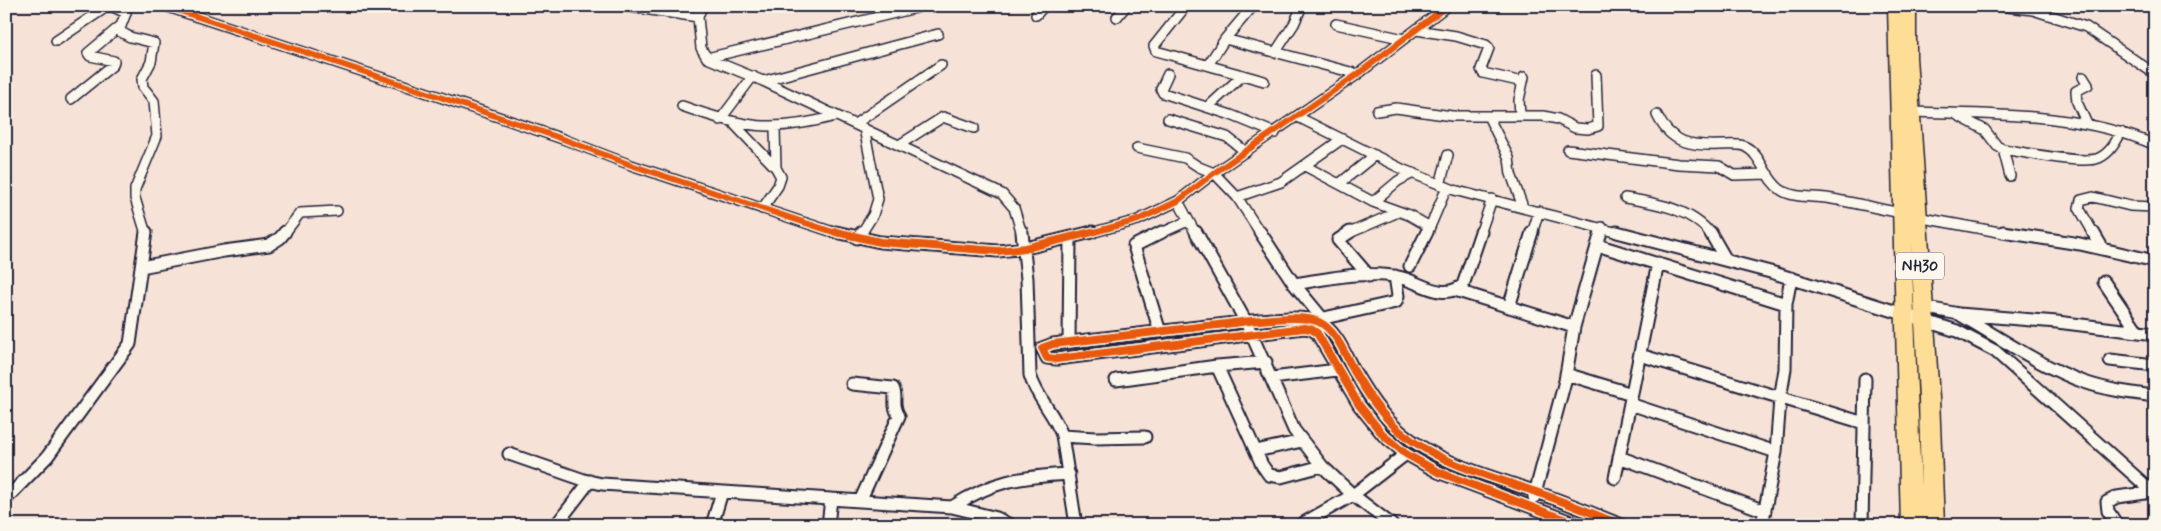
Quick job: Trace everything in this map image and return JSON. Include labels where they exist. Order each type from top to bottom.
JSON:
[{"type":"highway","name":"NH30","points":[[1895,6],[1909,215],[1923,314],[1929,398],[1933,525]]},
{"type":"highway","name":"NH30","points":[[1909,6],[1909,48],[1913,112],[1905,314],[1912,525]]},
{"type":"street","points":[[56,41],[110,6],[126,13],[119,27],[88,53],[90,56],[114,61],[113,65],[71,98]]},
{"type":"street","points":[[166,6],[501,117],[631,165],[762,209],[857,238],[880,242],[998,251],[1026,248],[1138,220],[1178,201],[1214,173],[1275,133],[1358,74],[1447,6]]},
{"type":"street","points":[[623,6],[698,17]]},
{"type":"street","points":[[702,6],[698,17],[701,48],[707,58],[764,81],[1006,197],[1014,210],[1026,248],[1030,378],[1056,421],[1062,436],[1076,525]]},
{"type":"street","points":[[1036,15],[1044,6]]},
{"type":"street","points":[[1118,17],[1126,6]]},
{"type":"street","points":[[1186,6],[1154,49],[1159,53],[1264,81]]},
{"type":"street","points":[[1208,65],[1225,39],[1253,6]]},
{"type":"street","points":[[1275,52],[1298,18],[1302,6]]},
{"type":"street","points":[[1733,6],[1748,6]]},
{"type":"street","points":[[2000,6],[2033,10],[2086,27],[2155,74]]},
{"type":"street","points":[[707,58],[916,8]]},
{"type":"street","points":[[1336,24],[1404,39]]},
{"type":"street","points":[[6,499],[47,457],[130,344],[146,231],[135,198],[135,189],[158,136],[154,101],[142,82],[154,60],[154,43],[122,34],[119,27]]},
{"type":"street","points":[[1416,30],[1456,36],[1486,45],[1489,48],[1481,68],[1483,73],[1523,80],[1519,100],[1520,115]]},
{"type":"street","points":[[764,81],[938,34]]},
{"type":"street","points":[[1225,39],[1358,74]]},
{"type":"street","points":[[860,126],[941,65]]},
{"type":"street","points":[[1168,74],[1161,91],[1208,106],[1275,133]]},
{"type":"street","points":[[1208,106],[1231,88],[1243,75]]},
{"type":"street","points":[[1377,111],[1397,107],[1452,116],[1520,115],[1561,119],[1572,127],[1597,128],[1596,75]]},
{"type":"street","points":[[720,120],[753,76]]},
{"type":"street","points":[[2084,77],[2088,85],[2076,91],[2077,102],[2087,124]]},
{"type":"street","points":[[682,106],[736,125],[775,128],[801,125],[836,116]]},
{"type":"street","points":[[1913,112],[2010,116],[2087,124],[2121,132],[2155,144]]},
{"type":"street","points":[[1952,114],[1985,130],[1997,146],[2003,149],[2094,160],[2104,156],[2112,149],[2121,132]]},
{"type":"street","points":[[1657,115],[1662,128],[1681,141],[1699,146],[1734,144],[1747,148],[1780,190],[1793,195],[1824,198],[2103,249],[2155,261]]},
{"type":"street","points":[[1488,116],[1509,158],[1511,174],[1523,207]]},
{"type":"street","points":[[899,145],[943,117],[974,128]]},
{"type":"street","points":[[1298,117],[1413,174],[1443,186],[1791,278],[1905,314],[1959,314],[2155,334]]},
{"type":"street","points":[[1168,119],[1227,137],[1234,140],[1246,152]]},
{"type":"street","points":[[736,125],[776,168],[781,177],[780,182],[762,209]]},
{"type":"street","points":[[857,238],[871,221],[878,199],[860,126]]},
{"type":"street","points":[[775,128],[776,168]]},
{"type":"street","points":[[1237,197],[1281,182],[1342,139]]},
{"type":"street","points":[[1137,148],[1185,158],[1199,168],[1214,173],[1237,197],[1318,319],[1332,332],[1361,383],[1399,430],[1413,442],[1443,460],[1536,492],[1621,525]]},
{"type":"street","points":[[2003,149],[2010,176]]},
{"type":"street","points":[[1568,150],[1679,164],[1719,166],[1736,176],[1768,174]]},
{"type":"street","points":[[1339,184],[1375,155]]},
{"type":"street","points":[[1410,266],[1430,227],[1443,186],[1448,155]]},
{"type":"street","points":[[1305,166],[1373,202],[1430,227]]},
{"type":"street","points":[[1373,202],[1398,182],[1413,174]]},
{"type":"street","points":[[2103,249],[2079,208],[2081,200],[2093,197],[2130,206],[2155,207]]},
{"type":"street","points":[[1625,198],[1665,205],[1697,219],[1706,226],[1721,246],[1726,260]]},
{"type":"street","points":[[1458,291],[1463,285],[1492,199]]},
{"type":"street","points":[[1178,201],[1252,333],[1266,362],[1289,420],[1302,441],[1322,466],[1353,495],[1392,525]]},
{"type":"street","points":[[141,267],[269,245],[280,238],[300,213],[337,211]]},
{"type":"street","points":[[1509,307],[1539,211]]},
{"type":"street","points":[[1369,276],[1338,240],[1344,235],[1398,212]]},
{"type":"street","points":[[1160,332],[1134,246],[1188,221]]},
{"type":"street","points":[[1532,506],[1566,374],[1574,327],[1602,227]]},
{"type":"street","points":[[1068,342],[1070,238]]},
{"type":"street","points":[[1597,245],[1786,304]]},
{"type":"street","points":[[1615,478],[1658,263]]},
{"type":"street","points":[[1294,284],[1341,278],[1395,276],[1445,293],[1458,291],[1574,327]]},
{"type":"street","points":[[1395,276],[1398,296],[1396,302],[1318,319],[1300,318],[1246,322],[1068,342],[1042,348],[1043,355],[1050,360],[1060,360],[1252,333],[1304,328],[1315,331],[1359,404],[1384,436],[1406,454],[1438,472],[1580,525]]},
{"type":"street","points":[[1762,525],[1776,452],[1780,399],[1785,369],[1786,304],[1791,278]]},
{"type":"street","points":[[2104,282],[2138,332]]},
{"type":"street","points":[[1923,314],[1995,351],[2154,493]]},
{"type":"street","points":[[1959,314],[2056,369],[2076,378],[2112,390],[2155,396]]},
{"type":"street","points":[[1304,328],[1318,319]]},
{"type":"street","points":[[1640,355],[1864,424]]},
{"type":"street","points":[[2110,360],[2155,365]]},
{"type":"street","points":[[1116,380],[1217,366],[1266,362]]},
{"type":"street","points":[[1217,366],[1266,471],[1274,477],[1322,466]]},
{"type":"street","points":[[1272,378],[1337,370]]},
{"type":"street","points":[[1566,374],[1776,452]]},
{"type":"street","points":[[1862,525],[1865,379]]},
{"type":"street","points":[[852,384],[893,388],[896,391],[894,408],[899,416],[860,501]]},
{"type":"street","points":[[1062,436],[1145,437]]},
{"type":"street","points":[[1256,451],[1302,441]]},
{"type":"street","points":[[509,454],[590,481],[629,486],[952,507],[988,516],[1010,525]]},
{"type":"street","points":[[1300,525],[1353,495],[1406,454]]},
{"type":"street","points":[[1619,458],[1765,511]]},
{"type":"street","points":[[952,507],[981,488],[1005,480],[1069,474]]},
{"type":"street","points":[[556,525],[590,481]]},
{"type":"street","points":[[712,525],[722,492]]},
{"type":"street","points":[[2117,525],[2108,511],[2107,502],[2116,498],[2154,493]]},
{"type":"street","points":[[828,525],[831,499]]},
{"type":"cycle path","points":[[165,6],[437,96],[563,139],[631,165],[847,236],[880,242],[998,251],[1026,248],[1138,220],[1178,201],[1214,173],[1358,74],[1447,6]]},
{"type":"cycle path","points":[[1579,525],[1438,472],[1406,454],[1384,436],[1359,405],[1317,333],[1311,329],[1304,328],[1057,359],[1047,358],[1043,354],[1042,348],[1053,344],[1246,322],[1300,318],[1319,322],[1332,332],[1371,398],[1390,422],[1416,443],[1432,453],[1465,468],[1547,496],[1621,525]]}]
